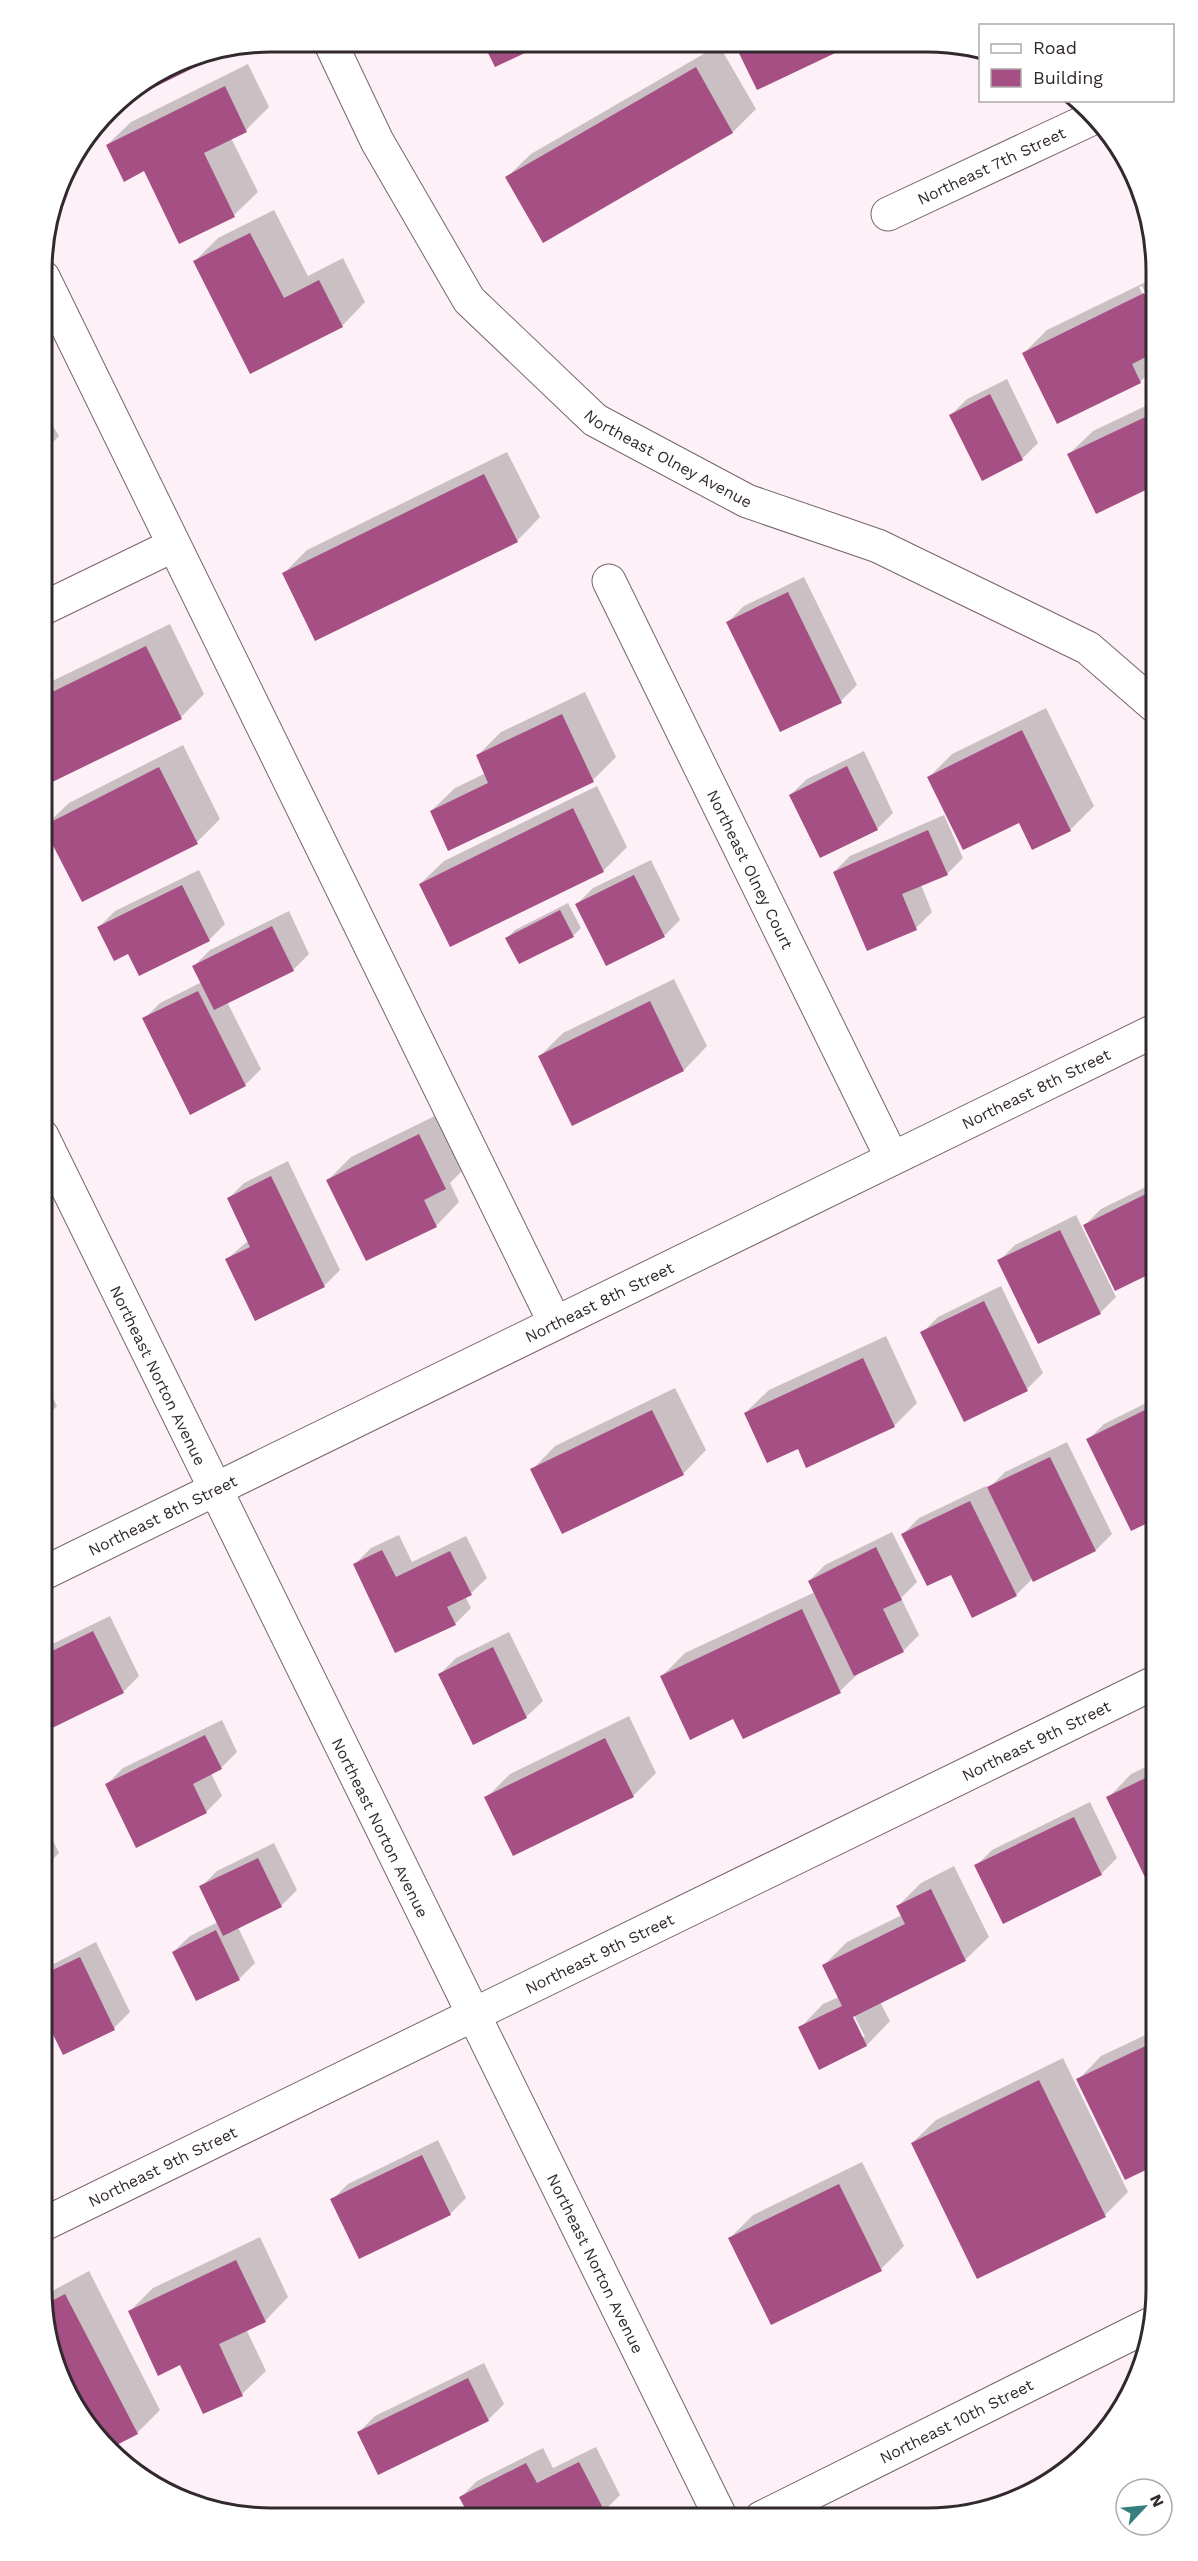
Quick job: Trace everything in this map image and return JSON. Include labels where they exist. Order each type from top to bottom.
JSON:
[{"type":"street","name":"Northeast Olney Avenue","points":[[335,52],[377,141],[469,300],[595,420],[747,501],[878,546],[1088,648],[1146,698]]},
{"type":"street","name":"Northeast 7th Street","points":[[888,214],[1086,122]]},
{"type":"street","points":[[52,298],[555,1323]]},
{"type":"street","points":[[52,604],[172,546]]},
{"type":"street","name":"Northeast Olney Court","points":[[609,581],[892,1158]]},
{"type":"street","name":"Northeast 8th Street","points":[[52,1569],[1146,1035]]},
{"type":"street","name":"Northeast Norton Avenue","points":[[52,1157],[213,1490],[474,2013],[716,2508]]},
{"type":"street","name":"Northeast 9th Street","points":[[52,2220],[1146,1687]]},
{"type":"street","name":"Northeast 10th Street","points":[[781,2508],[1142,2329]]},
{"type":"building","points":[[488,52],[527,52],[495,67]]},
{"type":"building","points":[[738,52],[837,52],[757,90]]},
{"type":"building","points":[[202,64],[149,90],[174,75]]},
{"type":"building","points":[[696,67],[733,133],[543,243],[505,177]]},
{"type":"building","points":[[225,86],[247,132],[204,153],[235,217],[179,244],[144,171],[124,182],[106,145]]},
{"type":"building","points":[[250,233],[284,298],[319,280],[343,327],[250,374],[193,261]]},
{"type":"building","points":[[1144,293],[1146,297],[1146,357],[1132,364],[1141,383],[1057,424],[1022,353]]},
{"type":"building","points":[[990,394],[1023,460],[982,481],[949,415]]},
{"type":"building","points":[[1146,417],[1146,490],[1096,514],[1067,454]]},
{"type":"building","points":[[484,474],[518,542],[315,641],[282,573]]},
{"type":"building","points":[[788,592],[842,703],[780,732],[726,622]]},
{"type":"building","points":[[146,646],[182,719],[52,782],[52,692]]},
{"type":"building","points":[[562,714],[594,782],[448,851],[430,811],[488,783],[476,755]]},
{"type":"building","points":[[1022,730],[1071,831],[1032,850],[1019,823],[963,850],[927,777]]},
{"type":"building","points":[[847,766],[878,830],[820,858],[789,795]]},
{"type":"building","points":[[159,767],[198,844],[82,902],[52,844],[52,821]]},
{"type":"building","points":[[573,808],[604,872],[450,947],[419,884]]},
{"type":"building","points":[[928,830],[948,875],[902,894],[917,930],[867,951],[833,872]]},
{"type":"building","points":[[634,875],[665,937],[606,966],[575,904]]},
{"type":"building","points":[[182,885],[210,941],[139,976],[128,954],[114,961],[97,927]]},
{"type":"building","points":[[560,910],[574,937],[519,964],[505,938]]},
{"type":"building","points":[[272,926],[294,971],[214,1010],[192,966]]},
{"type":"building","points":[[198,991],[246,1086],[190,1115],[142,1018]]},
{"type":"building","points":[[650,1001],[684,1071],[572,1126],[538,1056]]},
{"type":"building","points":[[419,1134],[446,1189],[424,1200],[437,1227],[366,1261],[326,1180]]},
{"type":"building","points":[[271,1176],[325,1287],[255,1321],[225,1259],[250,1247],[227,1198]]},
{"type":"building","points":[[1146,1194],[1146,1276],[1115,1291],[1083,1225]]},
{"type":"building","points":[[1060,1230],[1101,1314],[1038,1344],[997,1260]]},
{"type":"building","points":[[984,1301],[1028,1391],[964,1422],[920,1332]]},
{"type":"building","points":[[863,1358],[895,1427],[806,1468],[798,1449],[767,1463],[744,1413]]},
{"type":"building","points":[[1146,1409],[1146,1524],[1131,1531],[1086,1439]]},
{"type":"building","points":[[652,1410],[684,1475],[562,1534],[530,1469]]},
{"type":"building","points":[[1050,1457],[1096,1551],[1033,1582],[987,1487]]},
{"type":"building","points":[[970,1501],[1017,1596],[972,1618],[951,1575],[927,1586],[901,1534]]},
{"type":"building","points":[[876,1547],[902,1600],[883,1609],[904,1652],[854,1676],[808,1581]]},
{"type":"building","points":[[382,1550],[396,1577],[450,1551],[472,1595],[447,1607],[456,1625],[395,1653],[353,1564]]},
{"type":"building","points":[[802,1609],[841,1693],[743,1739],[733,1719],[690,1740],[660,1676]]},
{"type":"building","points":[[93,1631],[124,1693],[52,1728],[52,1651]]},
{"type":"building","points":[[493,1647],[527,1718],[473,1745],[438,1674]]},
{"type":"building","points":[[205,1735],[222,1769],[193,1784],[207,1813],[136,1848],[105,1784]]},
{"type":"building","points":[[605,1738],[634,1797],[513,1856],[484,1797]]},
{"type":"building","points":[[1146,1778],[1146,1879],[1106,1797]]},
{"type":"building","points":[[1074,1817],[1102,1875],[1003,1924],[974,1865]]},
{"type":"building","points":[[258,1858],[282,1907],[223,1936],[199,1886]]},
{"type":"building","points":[[931,1889],[966,1961],[853,2017],[867,2046],[819,2070],[798,2027],[842,2006],[822,1965],[905,1924],[896,1906]]},
{"type":"building","points":[[216,1930],[240,1980],[196,2001],[172,1952]]},
{"type":"building","points":[[80,1957],[115,2030],[63,2055],[52,2032],[52,1970]]},
{"type":"building","points":[[1146,2046],[1146,2170],[1125,2180],[1076,2079]]},
{"type":"building","points":[[1039,2080],[1106,2217],[977,2279],[911,2143]]},
{"type":"building","points":[[422,2155],[451,2215],[359,2259],[330,2199]]},
{"type":"building","points":[[839,2184],[882,2271],[771,2325],[728,2238]]},
{"type":"building","points":[[236,2260],[266,2322],[219,2344],[243,2396],[203,2414],[180,2365],[158,2376],[128,2311]]},
{"type":"building","points":[[65,2294],[138,2434],[118,2445],[89,2411],[75,2387],[64,2360],[54,2318],[53,2300]]},
{"type":"building","points":[[468,2378],[489,2421],[378,2475],[357,2432]]},
{"type":"building","points":[[579,2462],[603,2508],[465,2508],[459,2497],[526,2463],[537,2483]]}]
